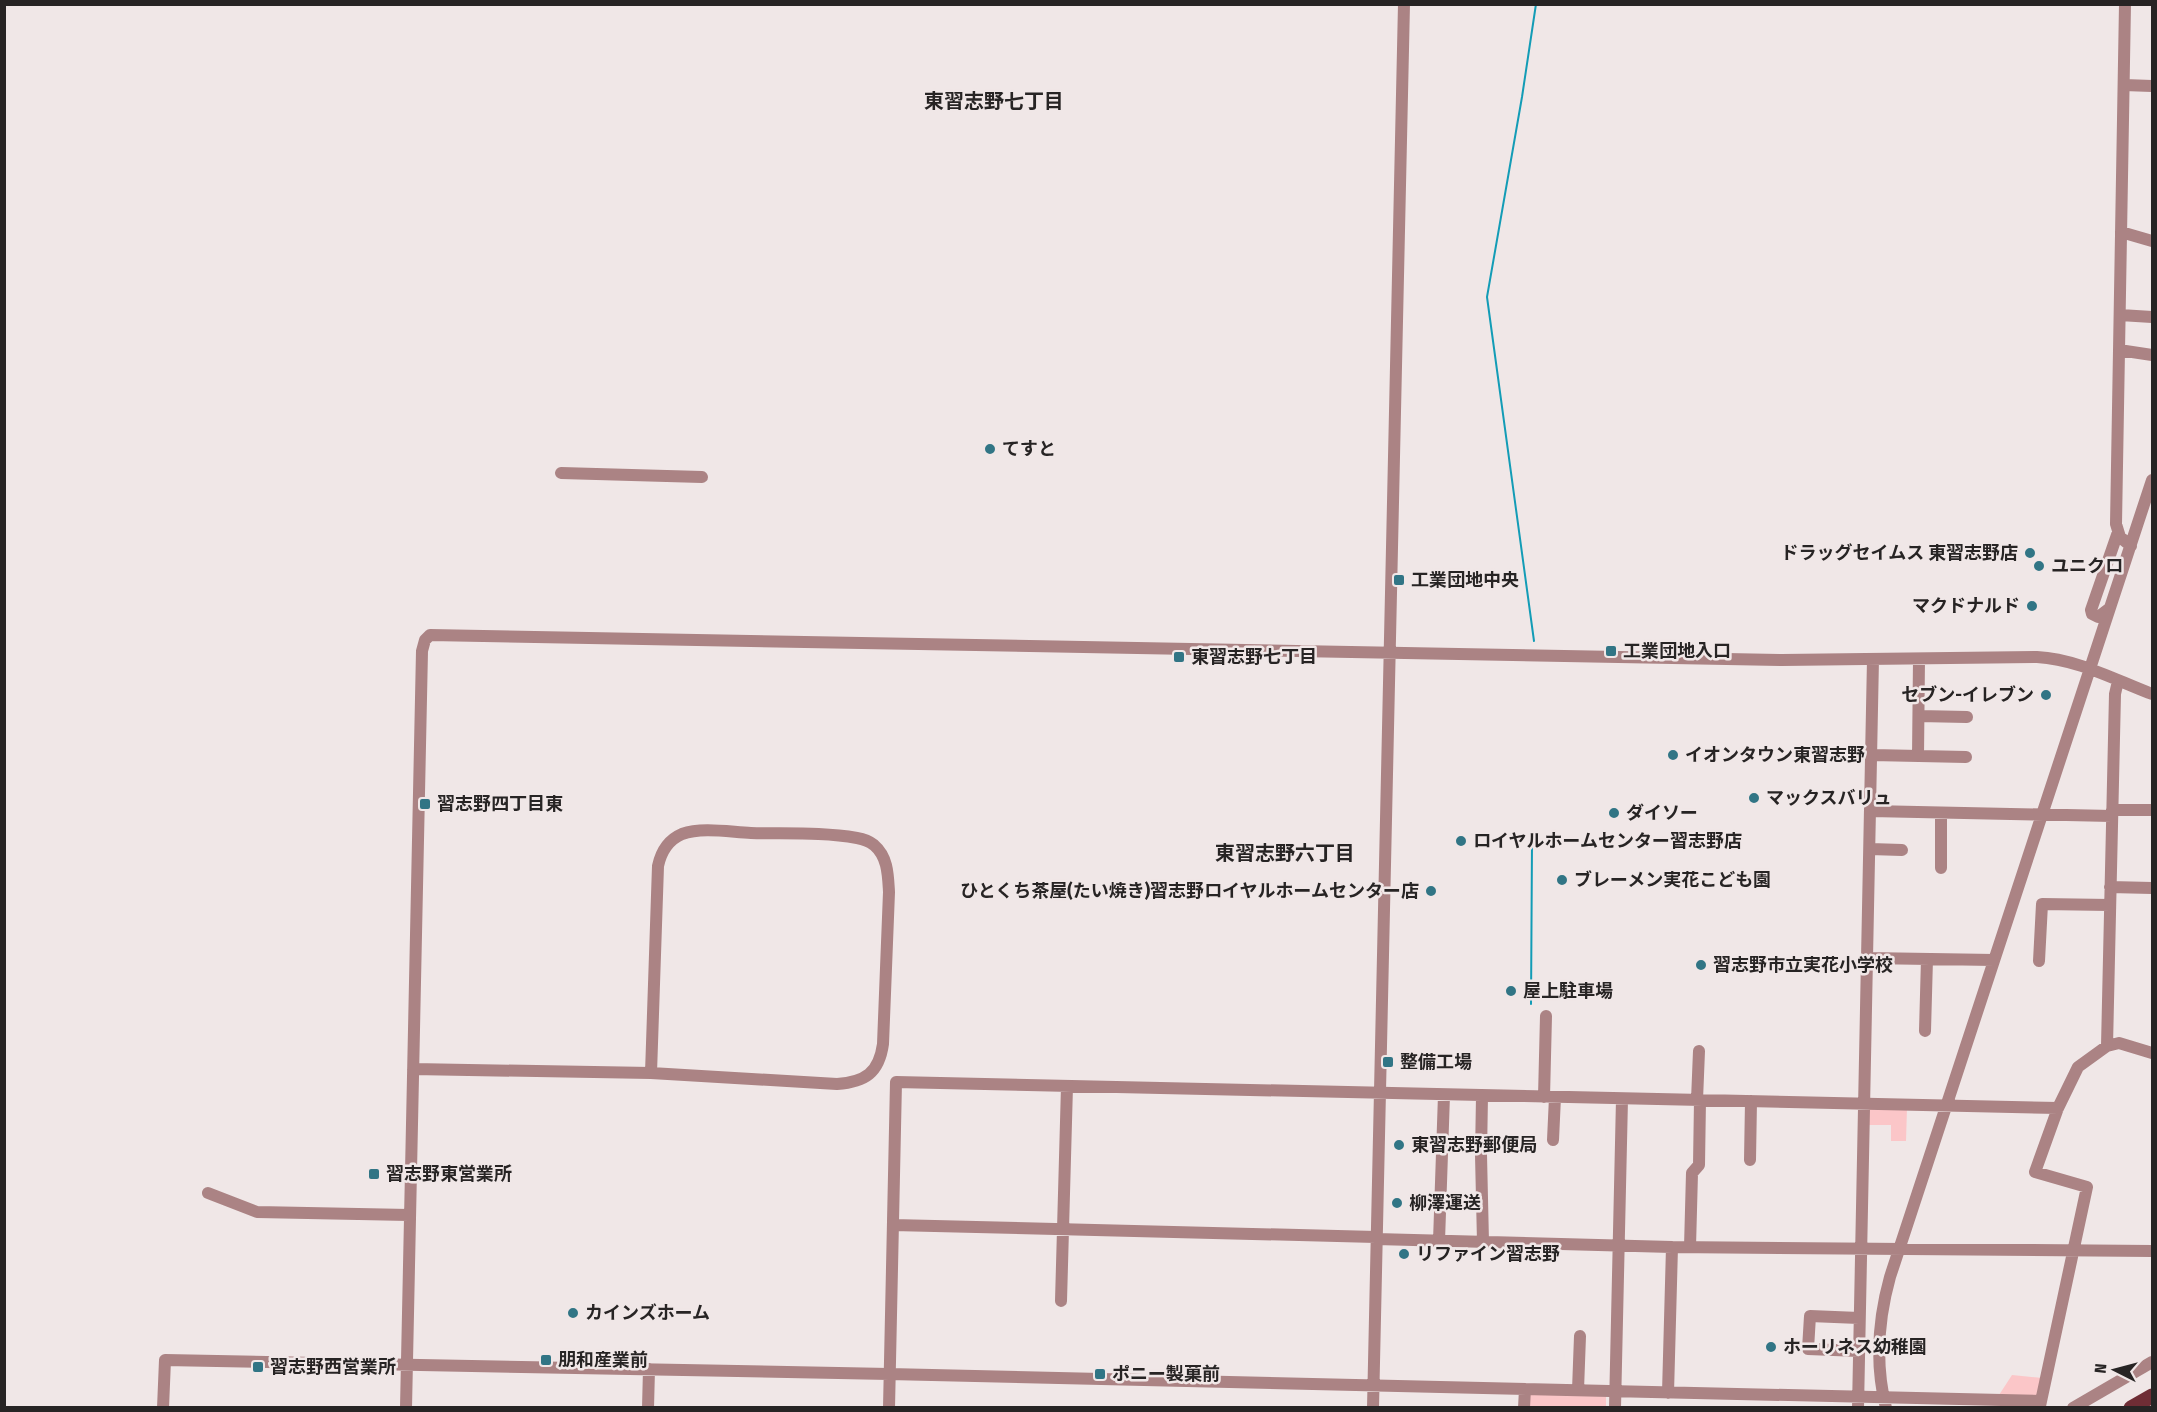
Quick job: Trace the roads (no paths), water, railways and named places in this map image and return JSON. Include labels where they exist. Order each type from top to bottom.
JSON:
[{"type":"main road","points":[[2131,1407],[2152,1396]]},
{"type":"street","points":[[1373,1407],[1404,4]]},
{"type":"street","points":[[2125,4],[2116,524],[2120,537],[2131,546]]},
{"type":"street","points":[[2124,85],[2152,86]]},
{"type":"street","points":[[2121,232],[2152,241]]},
{"type":"street","points":[[2120,315],[2152,317]]},
{"type":"street","points":[[2119,350],[2152,356]]},
{"type":"street","points":[[561,473],[702,477]]},
{"type":"street","points":[[1884,1402],[1880,1375],[1880,1329],[1884,1300],[2152,480]]},
{"type":"street","points":[[2111,608],[2098,617],[2092,614],[2091,610],[2118,532]]},
{"type":"street","points":[[406,1407],[422,651],[425,640],[430,635],[1782,660],[2049,658],[2060,659],[2152,694]]},
{"type":"street","points":[[1858,1402],[1874,659]]},
{"type":"street","points":[[1918,756],[1919,659]]},
{"type":"street","points":[[2107,1046],[2115,694],[2118,681]]},
{"type":"street","points":[[1919,716],[1967,717]]},
{"type":"street","points":[[1872,755],[1966,757]]},
{"type":"street","points":[[1871,811],[2043,815],[2152,810]]},
{"type":"street","points":[[1941,813],[1941,868]]},
{"type":"street","points":[[413,1069],[651,1073],[837,1084],[852,1083],[867,1077],[878,1065],[883,1044],[889,892],[887,867],[881,853],[873,845],[858,838],[825,835],[700,831],[679,835],[668,844],[660,857],[658,866],[651,1073]]},
{"type":"street","points":[[1870,849],[1902,850]]},
{"type":"street","points":[[2110,887],[2152,888]]},
{"type":"street","points":[[2039,961],[2042,904],[2110,905]]},
{"type":"street","points":[[1867,958],[1994,960]]},
{"type":"street","points":[[1925,1031],[1927,959]]},
{"type":"street","points":[[1546,1016],[1553,1140]]},
{"type":"street","points":[[163,1407],[165,1360],[1578,1390],[1668,1393],[1735,1401],[2041,1404],[2087,1187],[2035,1172],[2058,1108],[2078,1066],[2107,1046],[2119,1043],[2152,1053]]},
{"type":"street","points":[[1690,1247],[1692,1173],[1699,1165],[1699,1051]]},
{"type":"street","points":[[889,1407],[896,1082],[2058,1108]]},
{"type":"street","points":[[1061,1301],[1067,1086]]},
{"type":"street","points":[[1439,1241],[1444,1095]]},
{"type":"street","points":[[1482,1096],[1483,1242]]},
{"type":"street","points":[[1615,1407],[1622,1099]]},
{"type":"street","points":[[1750,1160],[1751,1101]]},
{"type":"street","points":[[208,1192],[257,1212],[409,1215]]},
{"type":"street","points":[[893,1225],[1690,1247],[2152,1251]]},
{"type":"street","points":[[1668,1393],[1672,1246]]},
{"type":"street","points":[[1859,1318],[1810,1316],[1808,1349],[1859,1351]]},
{"type":"street","points":[[1578,1390],[1580,1336]]},
{"type":"street","points":[[2073,1407],[2152,1362]]},
{"type":"street","points":[[648,1407],[649,1369]]},
{"type":"street","points":[[1524,1407],[1525,1389]]},
{"type":"waterway","points":[[1534,641],[1487,297],[1536,4]]},
{"type":"waterway","points":[[1531,1004],[1532,842]]},
{"type":"place","name":"てすと","points":[[990,449]]},
{"type":"place","name":"ドラッグセイムス 東習志野店","points":[[2030,553]]},
{"type":"place","name":"ユニクロ","points":[[2039,566]]},
{"type":"place","name":"工業団地中央","points":[[1399,580]]},
{"type":"place","name":"マクドナルド","points":[[2032,606]]},
{"type":"place","name":"工業団地入口","points":[[1611,651]]},
{"type":"place","name":"東習志野七丁目","points":[[1179,657]]},
{"type":"place","name":"セブン-イレブン","points":[[2046,695]]},
{"type":"place","name":"イオンタウン東習志野","points":[[1673,755]]},
{"type":"place","name":"マックスバリュ","points":[[1754,798]]},
{"type":"place","name":"習志野四丁目東","points":[[425,804]]},
{"type":"place","name":"ダイソー","points":[[1614,813]]},
{"type":"place","name":"ロイヤルホームセンター習志野店","points":[[1461,841]]},
{"type":"place","name":"ブレーメン実花こども園","points":[[1562,880]]},
{"type":"place","name":"ひとくち茶屋(たい焼き)習志野ロイヤルホームセンター店","points":[[1431,891]]},
{"type":"place","name":"習志野市立実花小学校","points":[[1701,965]]},
{"type":"place","name":"屋上駐車場","points":[[1511,991]]},
{"type":"place","name":"整備工場","points":[[1388,1062]]},
{"type":"place","name":"東習志野郵便局","points":[[1399,1145]]},
{"type":"place","name":"習志野東営業所","points":[[374,1174]]},
{"type":"place","name":"柳澤運送","points":[[1397,1203]]},
{"type":"place","name":"リファイン習志野","points":[[1404,1254]]},
{"type":"place","name":"カインズホーム","points":[[573,1313]]},
{"type":"place","name":"ホーリネス幼稚園","points":[[1771,1347]]},
{"type":"place","name":"朋和産業前","points":[[546,1360]]},
{"type":"place","name":"習志野西営業所","points":[[258,1367]]},
{"type":"place","name":"ポニー製菓前","points":[[1100,1374]]},
{"type":"district","name":"東習志野七丁目","points":[[994,101]]},
{"type":"district","name":"東習志野六丁目","points":[[1285,853]]}]
